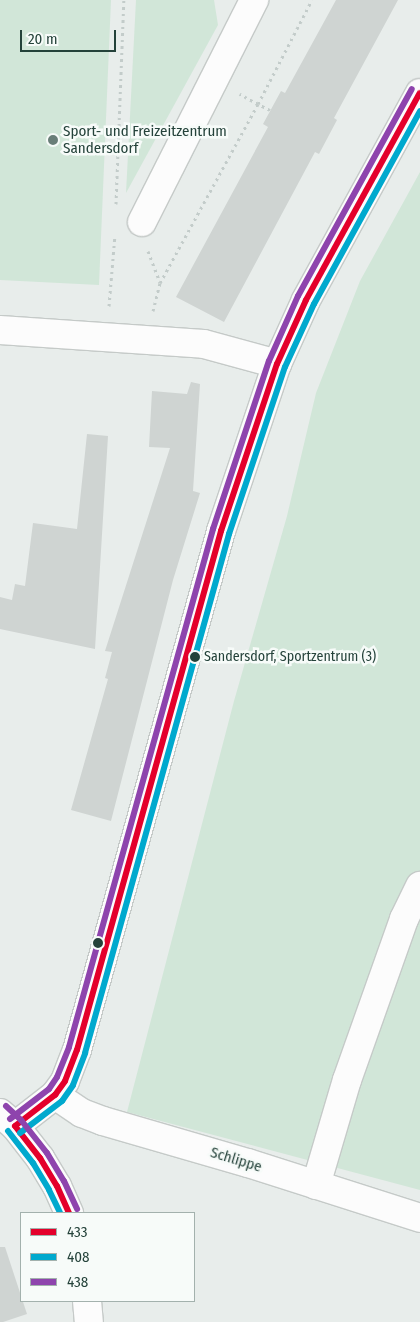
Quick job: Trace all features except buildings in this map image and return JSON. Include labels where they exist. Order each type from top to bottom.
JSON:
[{"type":"street","points":[[142,222],[254,0]]},
{"type":"street","points":[[69,1212],[57,1186],[40,1158],[7,1120],[55,1095],[66,1081],[77,1050],[221,531],[277,364],[306,300],[420,94]]},
{"type":"street","points":[[0,330],[146,338],[204,344],[277,364]]},
{"type":"street","points":[[316,1185],[347,1080],[404,919],[420,886]]},
{"type":"street","name":"Schlippe","points":[[55,1095],[82,1113],[103,1121],[420,1218]]},
{"type":"street","points":[[87,1302],[89,1322]]},
{"type":"path","points":[[116,208],[124,0]]},
{"type":"path","points":[[146,338],[160,283],[258,104],[312,0]]},
{"type":"path","points":[[213,78],[270,110]]},
{"type":"path","points":[[106,337],[115,228]]},
{"type":"green space","name":"Sport- und Freizeitzentrum Sandersdorf","points":[[0,0],[111,0],[99,285],[0,280]]},
{"type":"green space","points":[[136,0],[214,0],[218,25],[126,193]]},
{"type":"green space","points":[[420,172],[420,1190],[127,1112],[234,701],[287,516],[316,393],[360,281]]},
{"type":"transit line","name":"438","points":[[10,1119],[49,1089],[57,1077],[69,1047],[213,529],[269,361],[298,296],[412,89]]},
{"type":"transit line","name":"433","points":[[15,1126],[55,1095],[65,1081],[77,1050],[221,531],[277,364],[306,300],[420,93]]},
{"type":"transit line","name":"408","points":[[20,1133],[62,1101],[73,1085],[85,1053],[229,534],[285,367],[314,304],[420,111]]},
{"type":"transit line","name":"438","points":[[6,1106],[21,1120],[47,1153],[64,1181],[77,1209]]},
{"type":"transit line","name":"433","points":[[15,1126],[40,1158],[57,1186],[69,1212]]},
{"type":"transit line","name":"408","points":[[8,1131],[33,1163],[60,1212]]},
{"type":"place","name":"Sport- und Freizeitzentrum Sandersdorf","points":[[53,140]]},
{"type":"place","name":"Sandersdorf, Sportzentrum (3)","points":[[195,657]]}]
